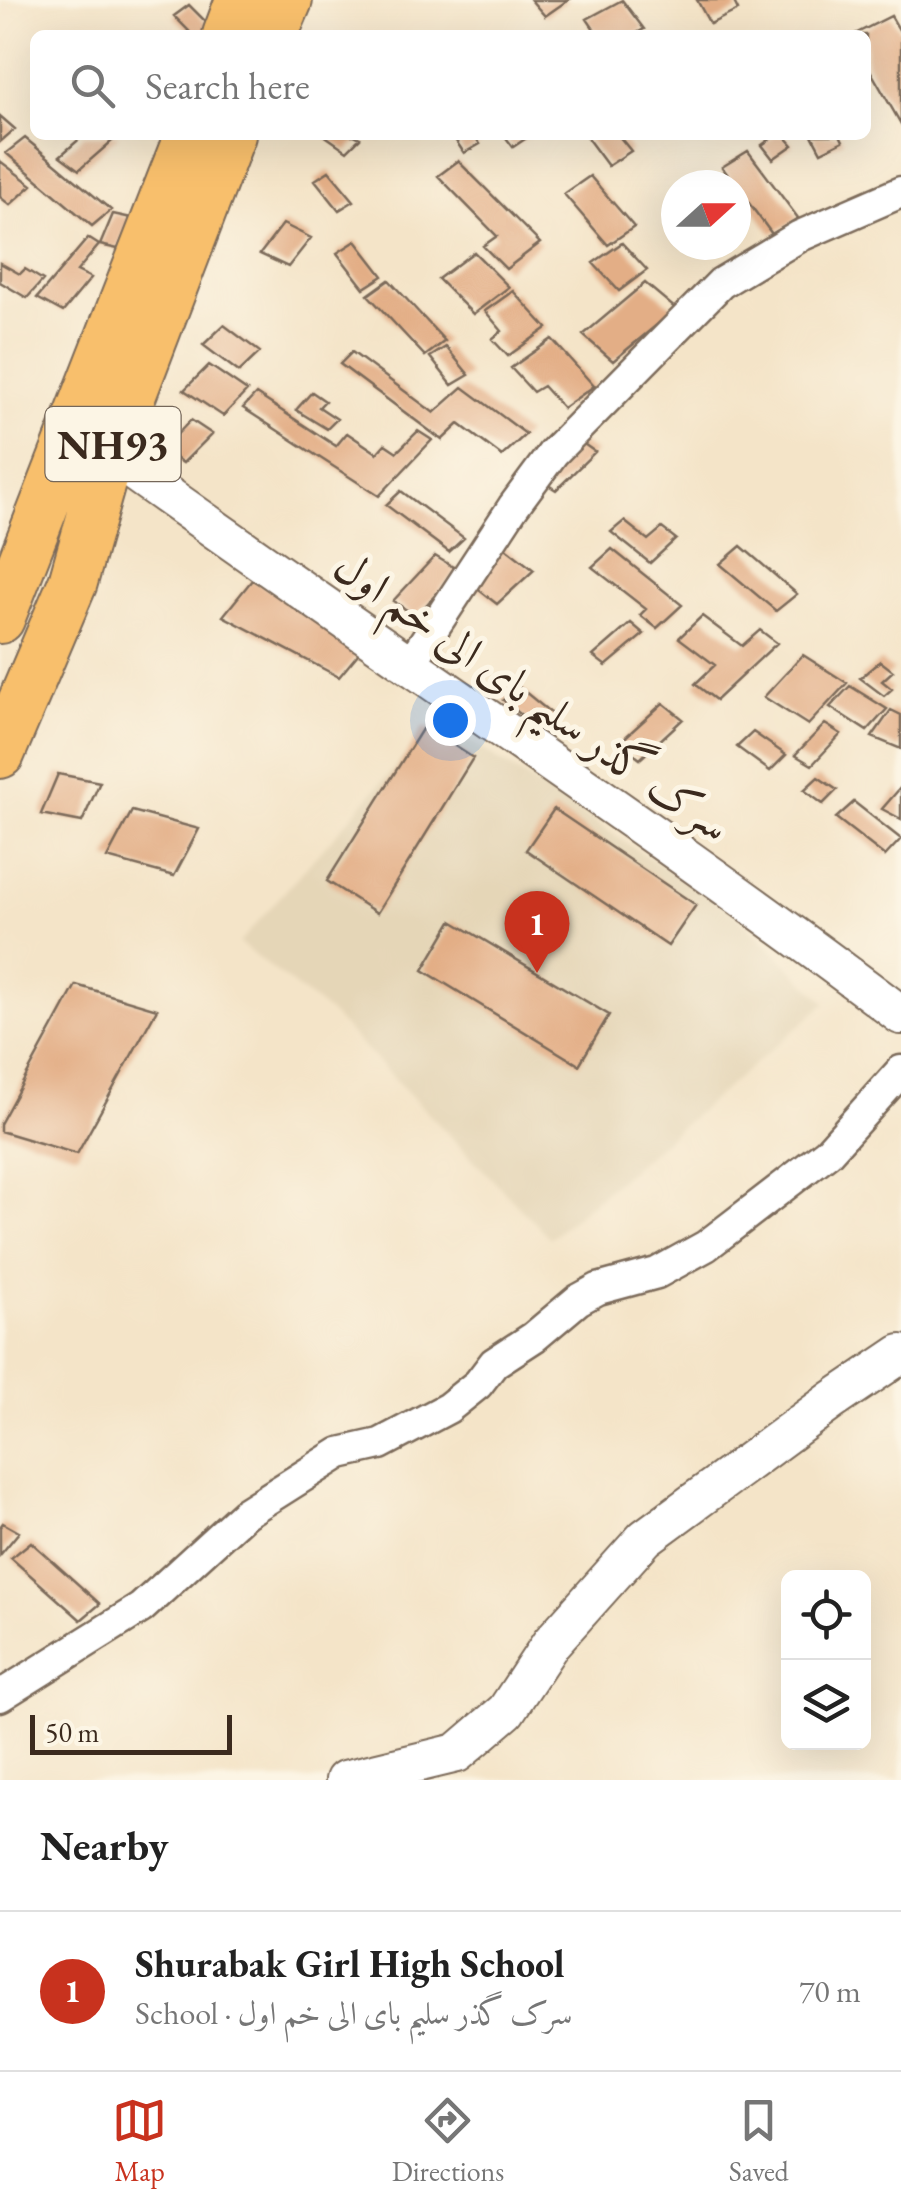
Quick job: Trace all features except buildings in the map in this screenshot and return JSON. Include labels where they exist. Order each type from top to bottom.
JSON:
[{"type":"main road","points":[[229,30],[240,0]]},
{"type":"main road","points":[[275,30],[288,0]]},
{"type":"main road","name":"NH93","points":[[0,620],[187,140]]},
{"type":"main road","name":"NH93","points":[[0,754],[73,582],[109,454],[229,140]]},
{"type":"street","points":[[408,666],[553,452],[721,283],[800,236],[901,192]]},
{"type":"street","name":"سرک گذر سلیم بای الی خم اول","points":[[109,454],[778,922],[901,1014]]},
{"type":"street","points":[[0,1696],[142,1608],[245,1513],[340,1454],[380,1444],[448,1408],[478,1384],[494,1363],[534,1337],[578,1300],[598,1289],[657,1273],[706,1246],[828,1152],[901,1071]]},
{"type":"street","points":[[345,1780],[458,1753],[506,1711],[552,1643],[645,1538],[901,1354]]},
{"type":"shaded area","points":[[437,720],[735,913],[826,1003],[550,1238],[331,1014],[239,943]]},
{"type":"place","name":"Shurabak Girl High School","points":[[537,973]]}]
